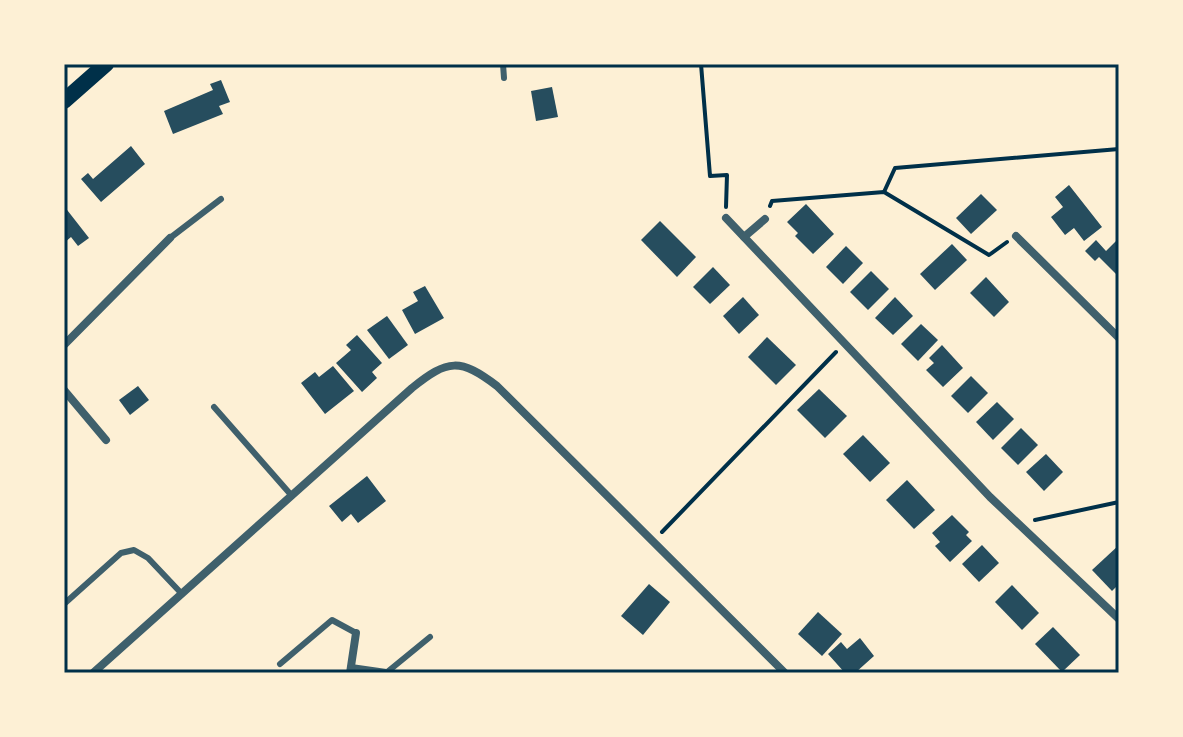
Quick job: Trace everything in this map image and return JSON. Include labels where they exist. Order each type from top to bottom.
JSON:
[{"type":"main road","points":[[64,101],[106,64]]},
{"type":"street","points":[[726,218],[990,497],[1119,619]]},
{"type":"street","points":[[744,237],[765,219]]},
{"type":"street","points":[[1016,236],[1119,338]]},
{"type":"street","points":[[64,345],[170,238]]},
{"type":"street","points":[[93,673],[425,377],[448,366],[468,366],[497,386],[785,673]]},
{"type":"street","points":[[64,390],[106,440]]},
{"type":"street","points":[[356,633],[350,670],[386,673]]},
{"type":"lane","points":[[503,64],[504,78]]},
{"type":"lane","points":[[170,238],[221,199]]},
{"type":"lane","points":[[214,407],[292,496]]},
{"type":"lane","points":[[64,604],[121,553],[134,550],[148,558],[182,594]]},
{"type":"lane","points":[[280,664],[332,620],[356,633]]},
{"type":"lane","points":[[386,673],[430,637]]},
{"type":"path","points":[[701,64],[710,176],[727,175],[726,218]]},
{"type":"path","points":[[884,192],[895,168],[1119,149]]},
{"type":"path","points":[[765,219],[772,201],[884,192],[989,255],[1016,236]]},
{"type":"path","points":[[652,543],[845,343]]},
{"type":"path","points":[[1018,523],[1119,502]]},
{"type":"building","points":[[221,80],[230,102],[219,106],[223,114],[173,134],[164,111],[213,90],[210,84]]},
{"type":"building","points":[[552,87],[558,117],[536,121],[531,91]]},
{"type":"building","points":[[131,146],[145,164],[101,202],[81,179],[88,173],[93,179]]},
{"type":"building","points":[[1069,185],[1102,227],[1084,241],[1074,228],[1065,235],[1051,217],[1063,207],[1055,197]]},
{"type":"building","points":[[981,194],[997,210],[971,234],[956,218]]},
{"type":"building","points":[[806,204],[834,234],[813,254],[795,236],[798,233],[787,222]]},
{"type":"building","points":[[64,206],[89,238],[78,246],[71,237],[64,243]]},
{"type":"building","points":[[660,221],[696,257],[677,277],[641,240]]},
{"type":"building","points":[[1096,240],[1106,251],[1117,240],[1119,243],[1119,277],[1099,257],[1095,261],[1085,251]]},
{"type":"building","points":[[952,244],[967,260],[935,290],[920,274]]},
{"type":"building","points":[[846,246],[863,263],[843,284],[826,267]]},
{"type":"building","points":[[713,267],[730,285],[710,304],[693,287]]},
{"type":"building","points":[[871,271],[889,289],[868,310],[850,292]]},
{"type":"building","points":[[986,277],[1009,302],[994,317],[970,293]]},
{"type":"building","points":[[425,286],[444,318],[415,334],[402,310],[418,301],[413,292]]},
{"type":"building","points":[[743,297],[759,315],[739,334],[723,316]]},
{"type":"building","points":[[895,297],[913,316],[893,335],[875,318]]},
{"type":"building","points":[[387,316],[408,345],[389,359],[367,330]]},
{"type":"building","points":[[921,324],[938,340],[918,361],[901,344]]},
{"type":"building","points":[[357,335],[382,363],[372,372],[377,378],[362,392],[336,363],[351,350],[346,345]]},
{"type":"building","points":[[767,337],[796,365],[776,385],[748,357]]},
{"type":"building","points":[[942,345],[963,368],[943,387],[926,370],[934,363],[929,358]]},
{"type":"building","points":[[333,366],[354,391],[325,414],[301,383],[315,372],[319,377]]},
{"type":"building","points":[[971,376],[988,393],[968,413],[951,396]]},
{"type":"building","points":[[138,386],[149,400],[130,415],[119,400]]},
{"type":"building","points":[[819,389],[847,416],[825,438],[797,410]]},
{"type":"building","points":[[997,402],[1014,419],[993,440],[976,422]]},
{"type":"building","points":[[1021,428],[1038,445],[1018,465],[1001,448]]},
{"type":"building","points":[[863,435],[890,463],[870,482],[843,454]]},
{"type":"building","points":[[1046,454],[1063,472],[1044,491],[1026,472]]},
{"type":"building","points":[[367,476],[386,501],[358,523],[351,514],[342,522],[329,506]]},
{"type":"building","points":[[907,480],[935,510],[914,529],[886,500]]},
{"type":"building","points":[[952,515],[969,532],[966,535],[972,541],[950,562],[935,546],[940,542],[932,533]]},
{"type":"building","points":[[982,545],[999,563],[979,582],[962,564]]},
{"type":"building","points":[[1119,545],[1119,584],[1112,591],[1092,570]]},
{"type":"building","points":[[649,584],[670,602],[643,635],[621,616]]},
{"type":"building","points":[[1012,585],[1039,613],[1022,630],[995,602]]},
{"type":"building","points":[[818,612],[842,634],[822,656],[798,634]]},
{"type":"building","points":[[1053,627],[1080,655],[1062,672],[1035,644]]},
{"type":"building","points":[[860,638],[874,656],[855,673],[845,673],[828,654],[841,642],[847,649]]}]
